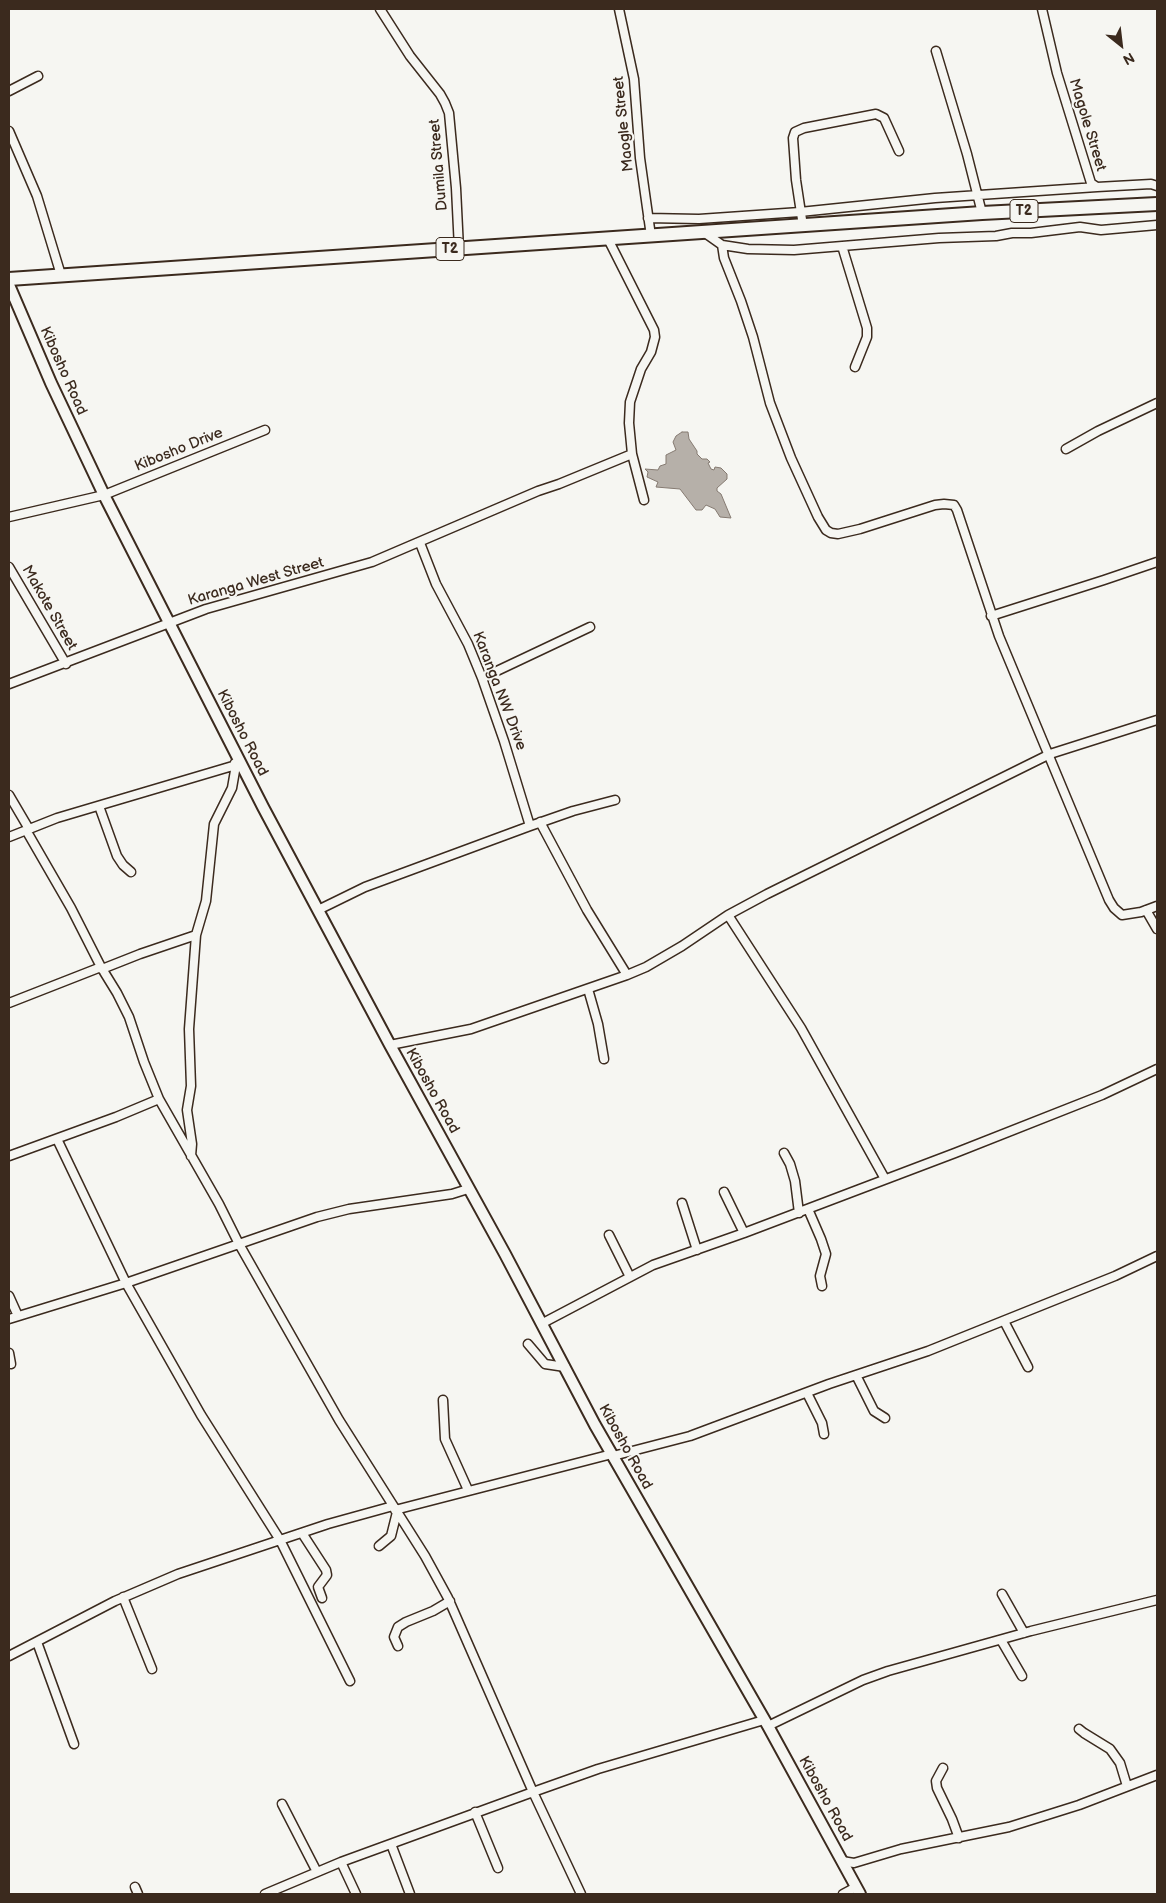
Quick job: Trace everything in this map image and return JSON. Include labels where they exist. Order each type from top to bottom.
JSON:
[{"type":"highway","name":"T2","points":[[9,279],[982,213],[1157,204]]},
{"type":"street","name":"Dumila Street","points":[[380,9],[410,56],[440,94],[447,108],[456,188],[459,249]]},
{"type":"street","name":"Maogle Street","points":[[619,9],[634,79],[640,158],[651,236]]},
{"type":"street","name":"Magole Street","points":[[1042,9],[1057,72],[1087,173],[1092,183],[1097,187],[1151,184],[1157,186]]},
{"type":"street","points":[[936,51],[982,213]]},
{"type":"street","points":[[9,91],[38,76]]},
{"type":"street","points":[[803,226],[793,138],[798,130],[876,114],[884,118],[899,151]]},
{"type":"street","points":[[9,131],[37,196],[61,275]]},
{"type":"street","points":[[648,218],[699,218],[800,212],[935,198],[1097,187]]},
{"type":"street","points":[[705,233],[722,245],[748,249],[794,250],[939,238],[996,236],[1012,233],[1031,234],[1080,227],[1101,230],[1157,225]]},
{"type":"street","points":[[608,239],[654,330],[655,337],[641,369],[630,402],[629,424],[632,454],[644,500]]},
{"type":"street","points":[[722,245],[724,258],[753,337],[770,402],[791,458],[818,518],[826,530],[831,534],[838,534],[935,506],[944,504],[954,505],[991,616],[1114,908],[1122,915],[1129,915],[1157,906]]},
{"type":"street","points":[[842,246],[867,328],[867,337],[854,366]]},
{"type":"street","name":"Kibosho Road","points":[[9,285],[51,383],[104,495],[318,910],[612,1455],[766,1723],[858,1891]]},
{"type":"street","points":[[1066,449],[1098,431],[1157,403]]},
{"type":"street","name":"Kibosho Drive","points":[[104,495],[266,430]]},
{"type":"street","name":"Karanga West Street","points":[[9,684],[66,664],[206,609],[372,562],[538,491],[632,454]]},
{"type":"street","points":[[9,517],[104,495]]},
{"type":"street","name":"Karanga NW Drive","points":[[420,543],[436,584],[468,644],[482,678],[530,826]]},
{"type":"street","points":[[991,616],[1157,562]]},
{"type":"street","name":"Makote Street","points":[[9,567],[66,664]]},
{"type":"street","points":[[482,678],[590,627]]},
{"type":"street","points":[[191,1156],[192,1144],[186,1110],[191,1086],[189,1029],[196,935],[206,901],[214,824],[232,788],[236,765],[211,705]]},
{"type":"street","points":[[390,1045],[472,1029],[646,967],[682,946],[728,915],[1050,754],[1157,720]]},
{"type":"street","points":[[9,837],[65,815],[236,765]]},
{"type":"street","points":[[9,795],[102,968],[117,992],[129,1018],[159,1099],[339,1420],[425,1556],[450,1601],[533,1792],[564,1854],[581,1894]]},
{"type":"street","points":[[318,910],[365,887],[540,822],[615,800]]},
{"type":"street","points":[[100,806],[118,856],[123,865],[131,872]]},
{"type":"street","points":[[540,822],[587,910],[627,975]]},
{"type":"street","points":[[1146,910],[1157,929]]},
{"type":"street","points":[[728,915],[800,1028],[885,1179]]},
{"type":"street","points":[[9,1003],[196,935]]},
{"type":"street","points":[[588,989],[598,1024],[604,1059]]},
{"type":"street","points":[[541,1324],[630,1277],[667,1260],[799,1213],[1102,1095],[1157,1069]]},
{"type":"street","points":[[9,1156],[159,1099]]},
{"type":"street","points":[[57,1139],[126,1283],[201,1415],[280,1540],[350,1681]]},
{"type":"street","points":[[784,1153],[790,1164],[795,1181],[799,1213]]},
{"type":"street","points":[[9,1319],[126,1283],[317,1217],[349,1209],[452,1194],[468,1189]]},
{"type":"street","points":[[724,1192],[744,1233]]},
{"type":"street","points":[[682,1203],[697,1250]]},
{"type":"street","points":[[808,1209],[826,1254],[820,1276],[822,1286]]},
{"type":"street","points":[[609,1235],[630,1277]]},
{"type":"street","points":[[9,1656],[123,1598],[178,1574],[302,1533],[690,1436],[856,1375],[928,1351],[1115,1276],[1157,1256]]},
{"type":"street","points":[[9,1296],[18,1316]]},
{"type":"street","points":[[1004,1321],[1028,1367]]},
{"type":"street","points":[[528,1344],[545,1364],[564,1367]]},
{"type":"street","points":[[9,1354],[11,1364]]},
{"type":"street","points":[[856,1375],[874,1411],[886,1418]]},
{"type":"street","points":[[806,1393],[822,1422],[824,1434]]},
{"type":"street","points":[[443,1400],[445,1439],[468,1490]]},
{"type":"street","points":[[379,1546],[391,1536],[395,1509]]},
{"type":"street","points":[[302,1533],[326,1570],[327,1575],[318,1587],[322,1598]]},
{"type":"street","points":[[1002,1594],[1024,1633]]},
{"type":"street","points":[[123,1598],[152,1669]]},
{"type":"street","points":[[265,1894],[341,1862],[598,1769],[766,1723],[863,1680],[888,1671],[1024,1633],[1157,1600]]},
{"type":"street","points":[[398,1646],[394,1637],[398,1627],[450,1601]]},
{"type":"street","points":[[1001,1640],[1022,1676]]},
{"type":"street","points":[[37,1642],[74,1744]]},
{"type":"street","points":[[1080,1728],[1084,1733],[1110,1749],[1120,1764],[1126,1786]]},
{"type":"street","points":[[942,1768],[936,1780],[937,1788],[959,1838]]},
{"type":"street","points":[[842,1861],[854,1863],[901,1849],[1009,1827],[1079,1805],[1157,1775]]},
{"type":"street","points":[[282,1804],[317,1872]]},
{"type":"street","points":[[475,1812],[498,1868]]},
{"type":"street","points":[[391,1844],[410,1894]]},
{"type":"street","points":[[341,1862],[356,1894]]},
{"type":"street","points":[[843,1894],[858,1891]]},
{"type":"shaded area","points":[[682,432],[688,432],[689,439],[697,454],[702,459],[707,459],[710,462],[708,463],[711,469],[714,470],[715,467],[721,468],[727,474],[727,479],[717,488],[717,491],[721,494],[731,518],[720,517],[715,509],[706,505],[702,510],[696,510],[680,489],[656,487],[658,482],[647,477],[648,472],[645,469],[658,470],[660,466],[666,464],[666,455],[676,450],[673,442],[676,436]]}]
